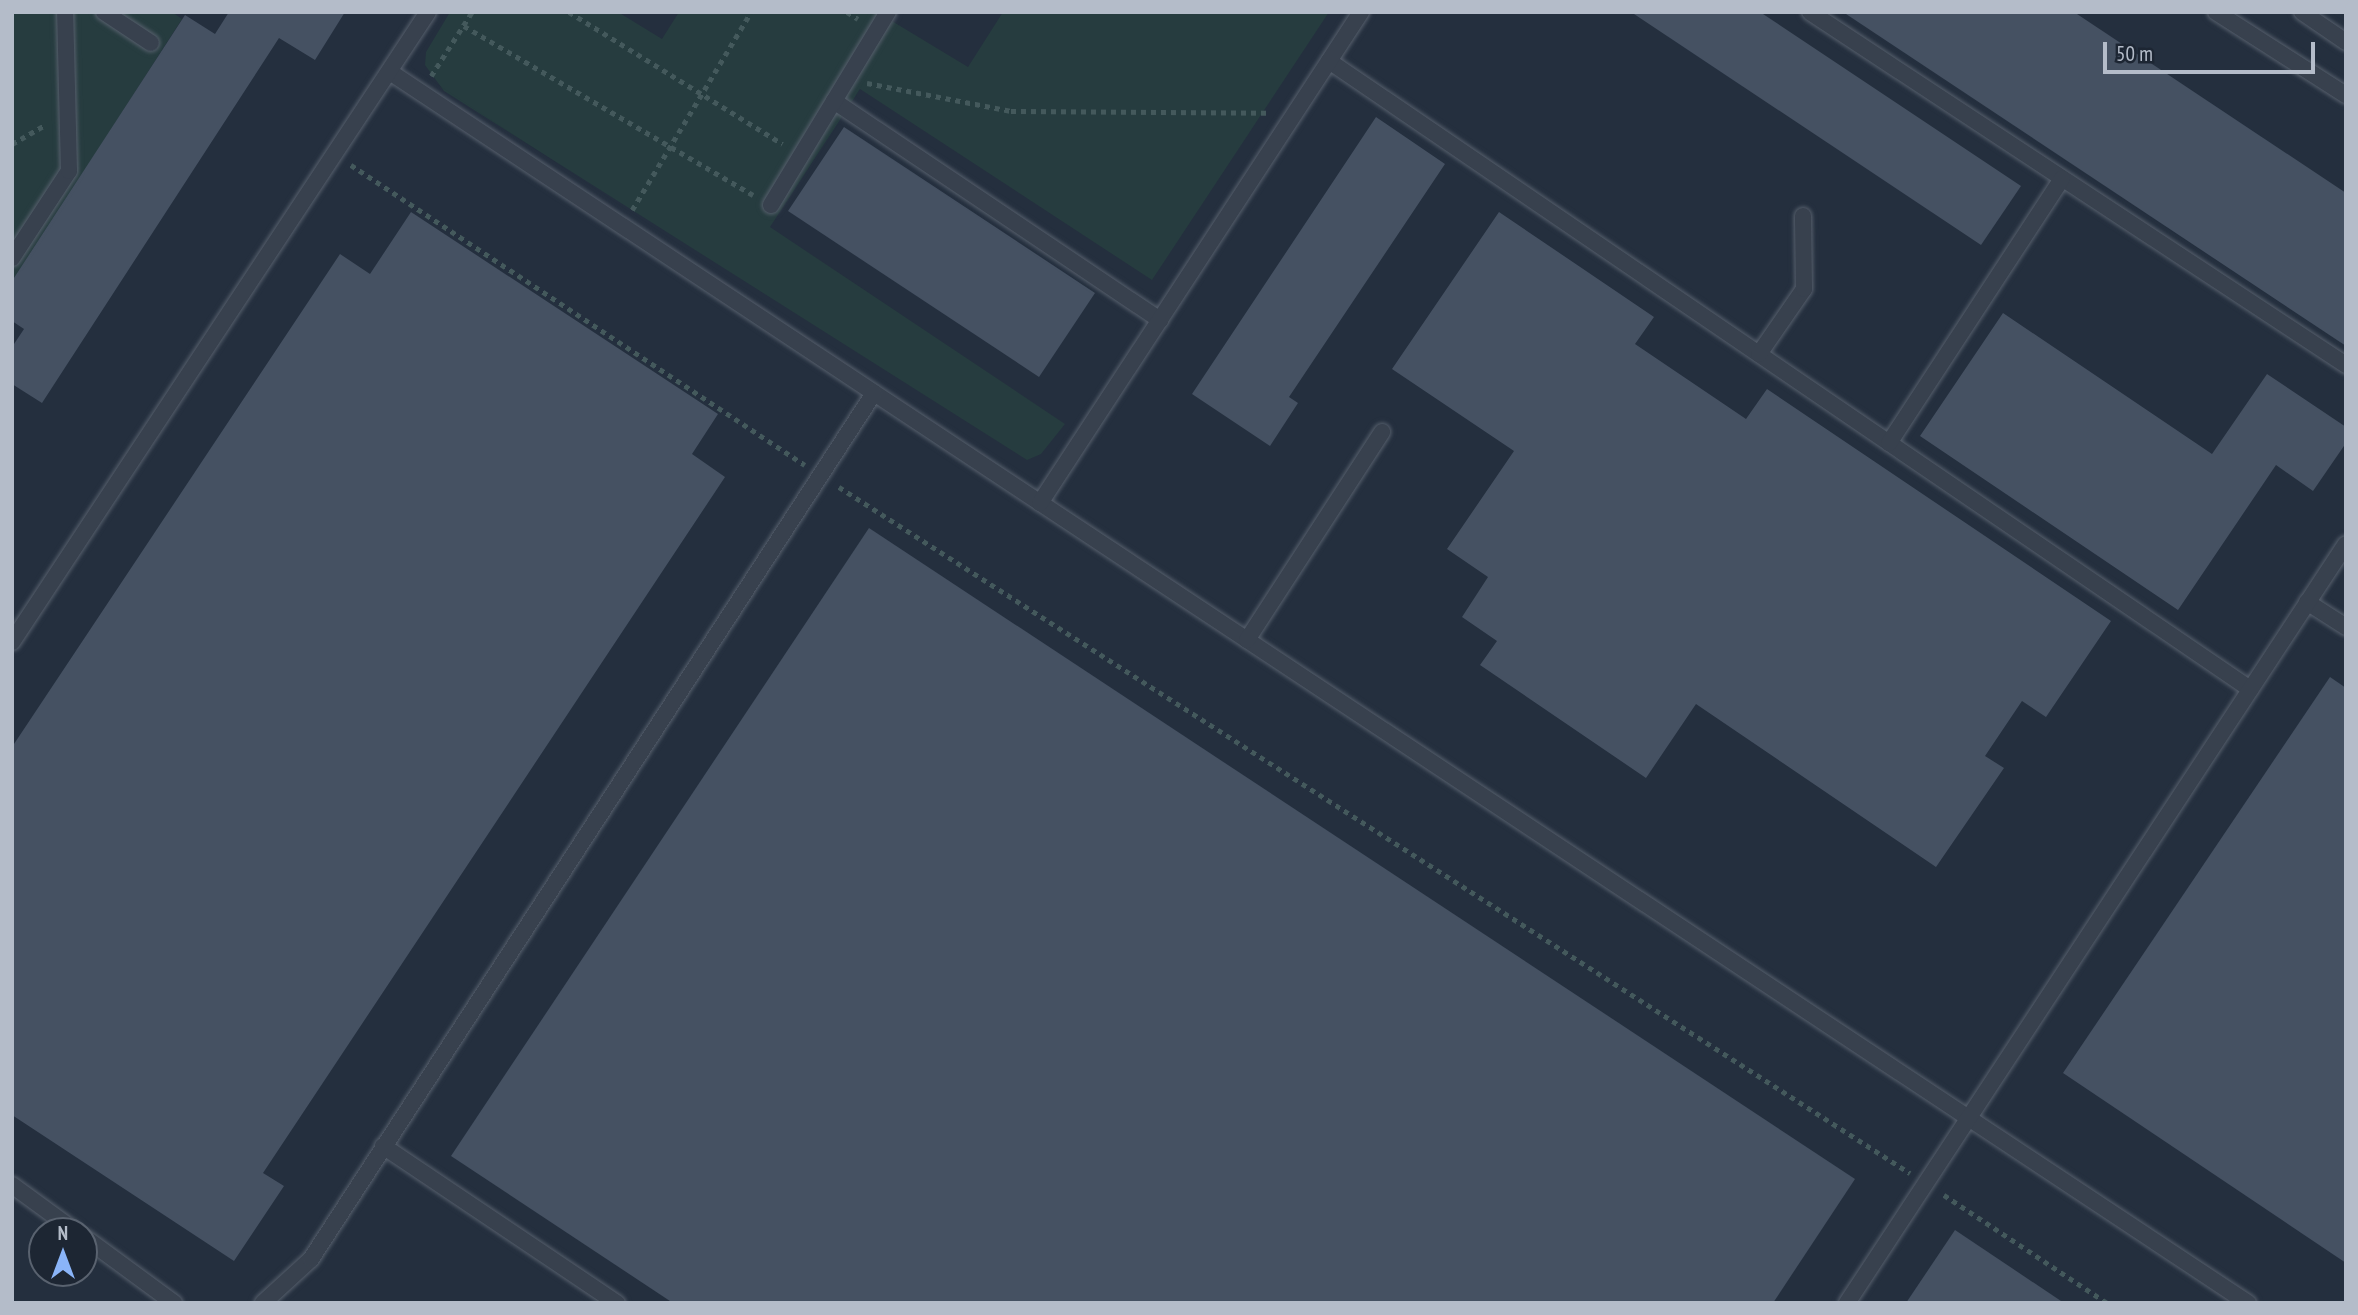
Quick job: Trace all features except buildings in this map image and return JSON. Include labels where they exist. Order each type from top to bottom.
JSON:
[{"type":"lane","points":[[12,258],[69,171],[65,12]]},
{"type":"lane","points":[[103,12],[151,43]]},
{"type":"lane","points":[[12,642],[428,12]]},
{"type":"lane","points":[[771,205],[888,12]]},
{"type":"lane","points":[[1041,503],[1360,12]]},
{"type":"lane","points":[[1810,12],[2346,365]]},
{"type":"lane","points":[[2216,12],[2346,95]]},
{"type":"lane","points":[[2302,12],[2346,42]]},
{"type":"lane","points":[[1329,61],[2250,689]]},
{"type":"lane","points":[[390,72],[2248,1303]]},
{"type":"lane","points":[[834,101],[1160,320]]},
{"type":"lane","points":[[1889,443],[2062,178]]},
{"type":"lane","points":[[1759,354],[1804,289],[1803,216]]},
{"type":"lane","points":[[263,1303],[311,1259],[874,393]]},
{"type":"lane","points":[[1247,640],[1382,432]]},
{"type":"lane","points":[[1847,1303],[2346,544]]},
{"type":"lane","points":[[2307,602],[2346,628]]},
{"type":"lane","points":[[383,1146],[617,1303]]},
{"type":"lane","points":[[12,1185],[56,1217]]},
{"type":"lane","points":[[98,1247],[174,1303]]},
{"type":"path","points":[[420,94],[472,12]]},
{"type":"path","points":[[569,12],[801,155]]},
{"type":"path","points":[[622,226],[751,12]]},
{"type":"path","points":[[464,26],[771,205]]},
{"type":"path","points":[[848,78],[1010,111],[1294,114]]},
{"type":"path","points":[[12,144],[68,111]]},
{"type":"path","points":[[335,155],[821,476],[1926,1183],[2107,1303]]},
{"type":"green space","points":[[12,12],[172,12],[182,19],[12,284]]},
{"type":"green space","points":[[450,12],[618,12],[662,39],[679,12],[877,12],[968,67],[1003,12],[1329,12],[1152,280],[860,89],[770,227],[1065,424],[1041,454],[1027,460],[444,91],[425,65],[426,52]]}]
